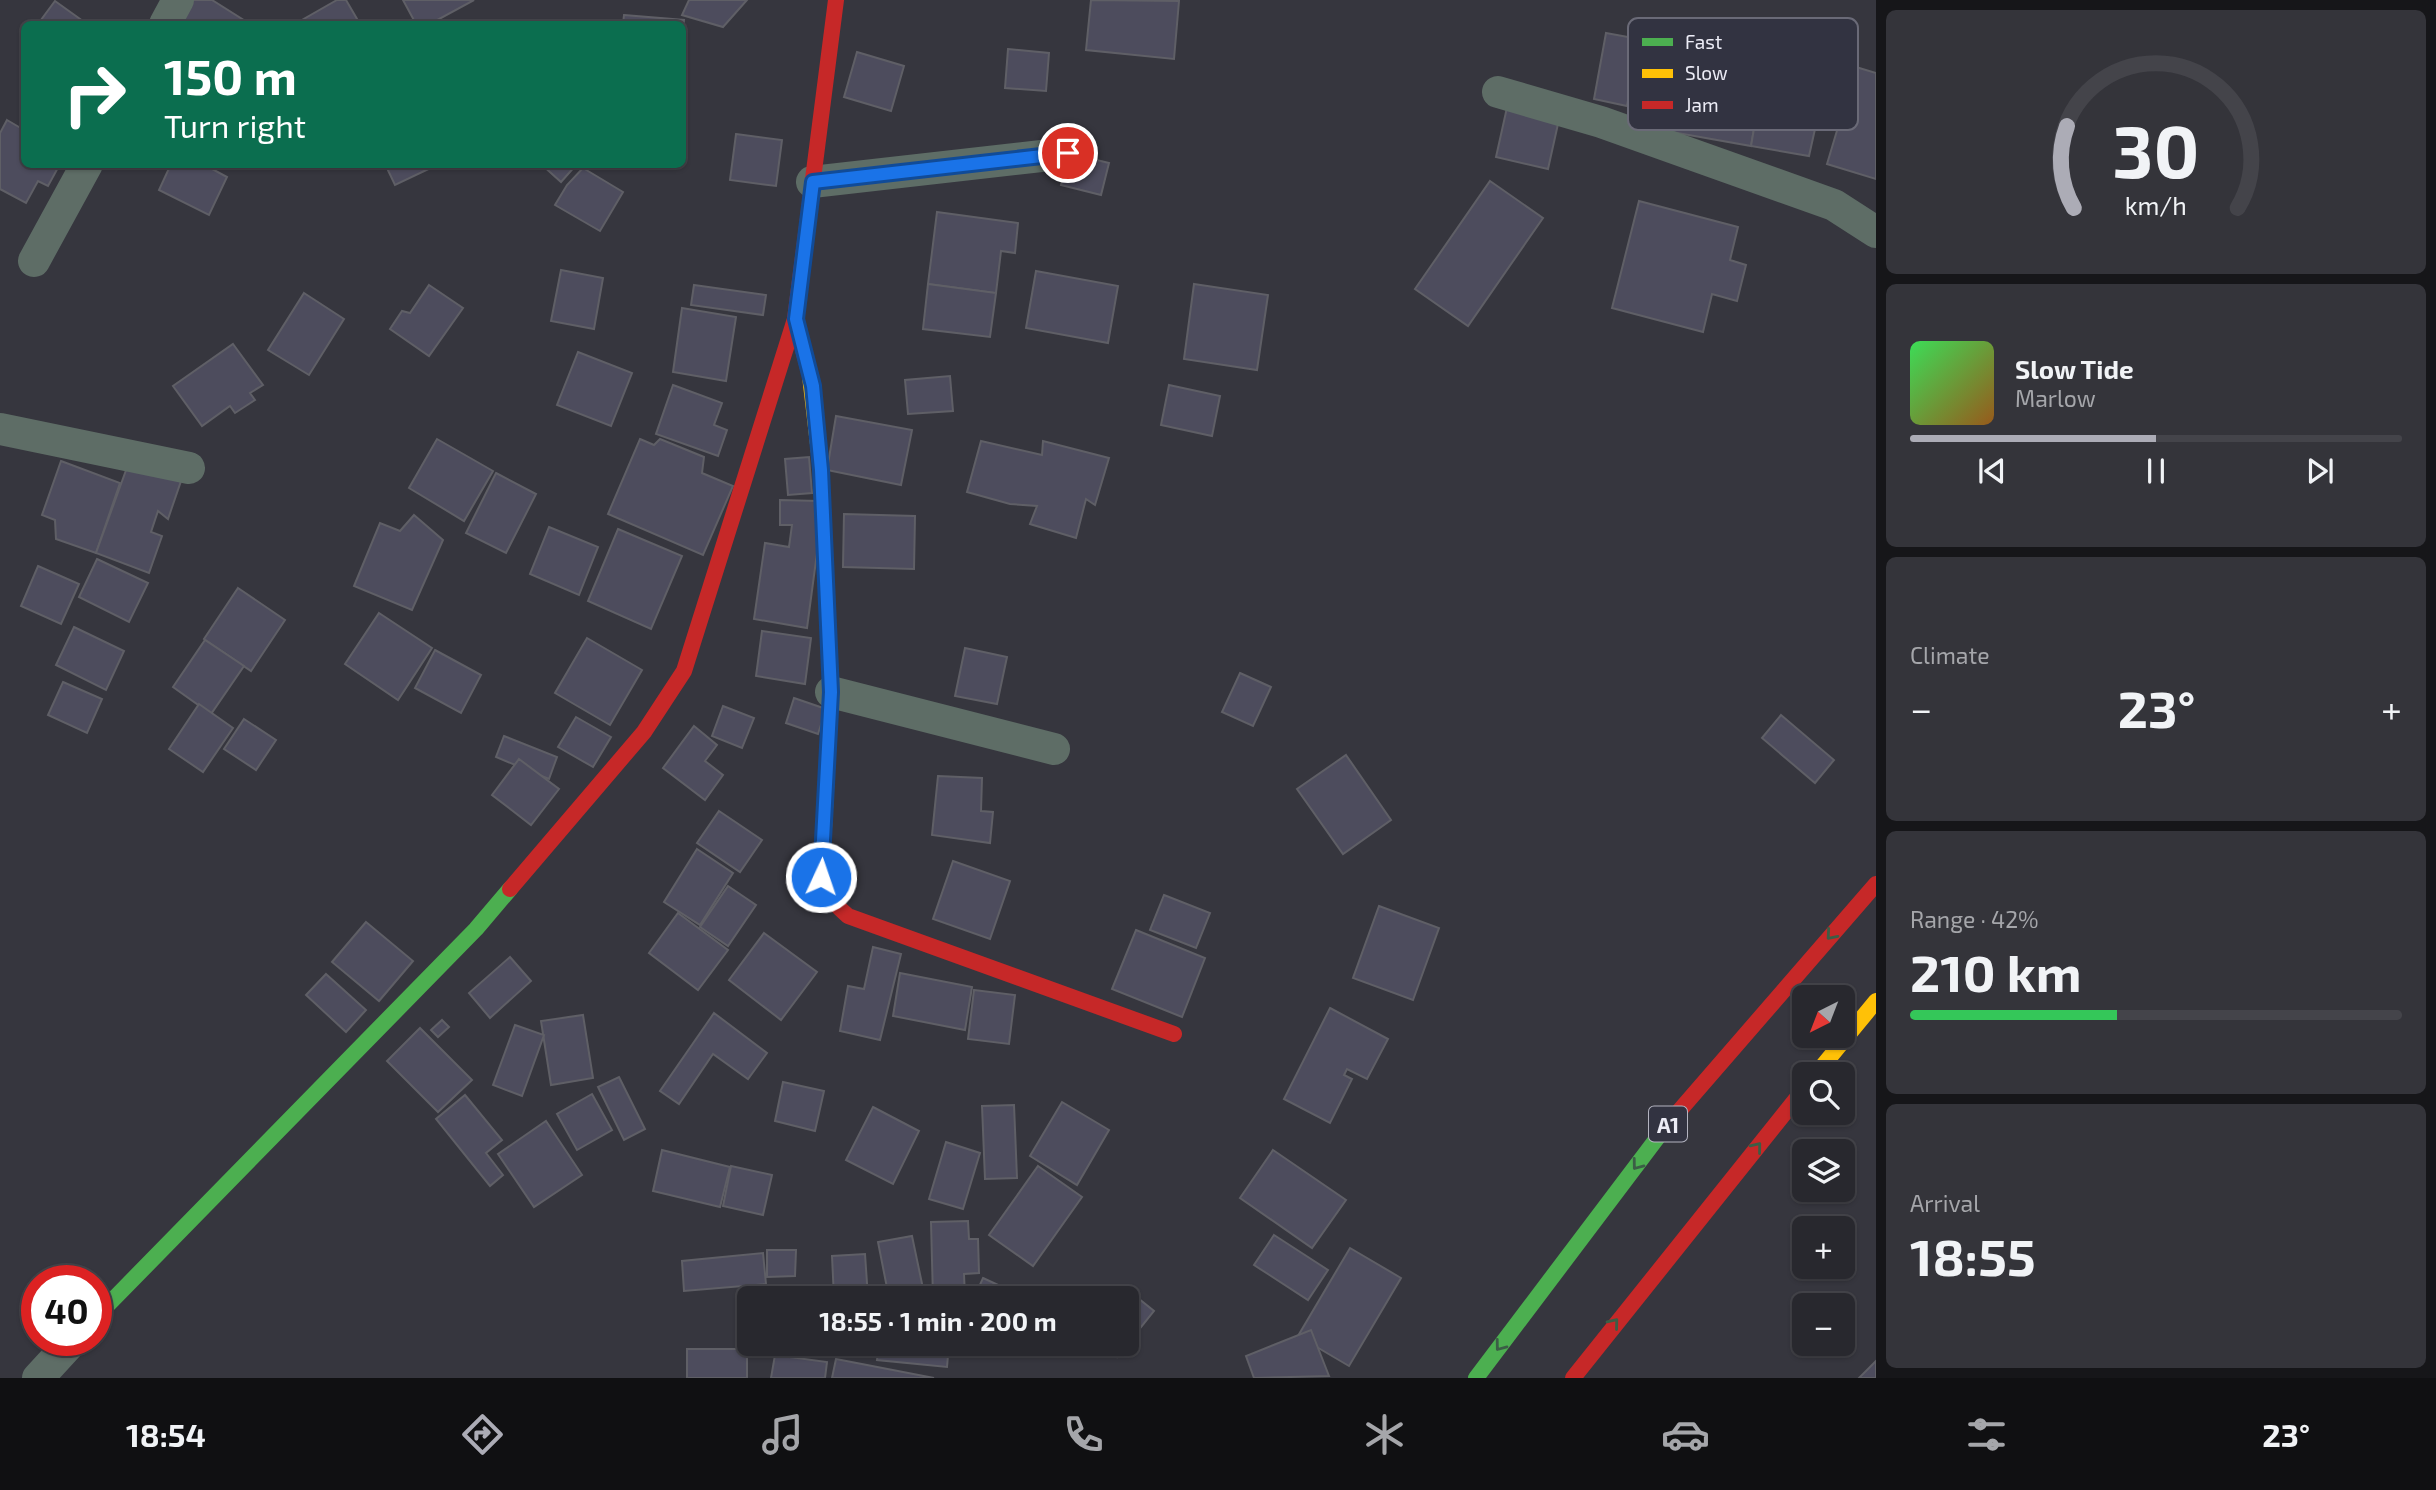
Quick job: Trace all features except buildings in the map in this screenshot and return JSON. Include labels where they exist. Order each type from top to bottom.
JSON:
[{"type":"main road","points":[[112,1301],[476,929],[644,732],[684,671],[796,319],[836,0]]},
{"type":"main road","points":[[796,319],[813,386],[821,470],[831,692],[821,877],[829,899],[848,916],[1174,1034]]},
{"type":"main road","name":"A1","points":[[1476,1378],[1667,1126],[1876,884]]},
{"type":"main road","points":[[1826,1062],[1876,1000]]},
{"type":"main road","points":[[1573,1378],[1792,1104]]},
{"type":"street","points":[[167,21],[178,0]]},
{"type":"street","points":[[1498,92],[1601,122],[1834,205],[1876,232]]},
{"type":"street","points":[[813,182],[1068,153]]},
{"type":"street","points":[[34,261],[85,168]]},
{"type":"street","points":[[0,429],[189,468]]},
{"type":"street","points":[[831,692],[1054,749]]},
{"type":"street","points":[[38,1378],[59,1356]]},
{"type":"traffic: fast","points":[[112,1301],[476,929],[510,889]]},
{"type":"traffic: fast","points":[[1476,1378],[1667,1125]]},
{"type":"traffic: slow","points":[[810,376],[821,470],[831,692],[822,867]]},
{"type":"traffic: slow","points":[[1826,1062],[1876,1001]]},
{"type":"traffic: jam","points":[[810,376],[795,319],[836,0]]},
{"type":"traffic: jam","points":[[510,889],[644,732],[684,671],[795,319]]},
{"type":"traffic: jam","points":[[822,867],[823,882],[828,895],[848,916],[1174,1034]]},
{"type":"traffic: jam","points":[[1667,1125],[1876,884]]},
{"type":"traffic: jam","points":[[1573,1378],[1792,1104]]},
{"type":"route","points":[[821,877],[831,692],[821,470],[813,386],[796,319],[813,182],[1068,153]]}]
